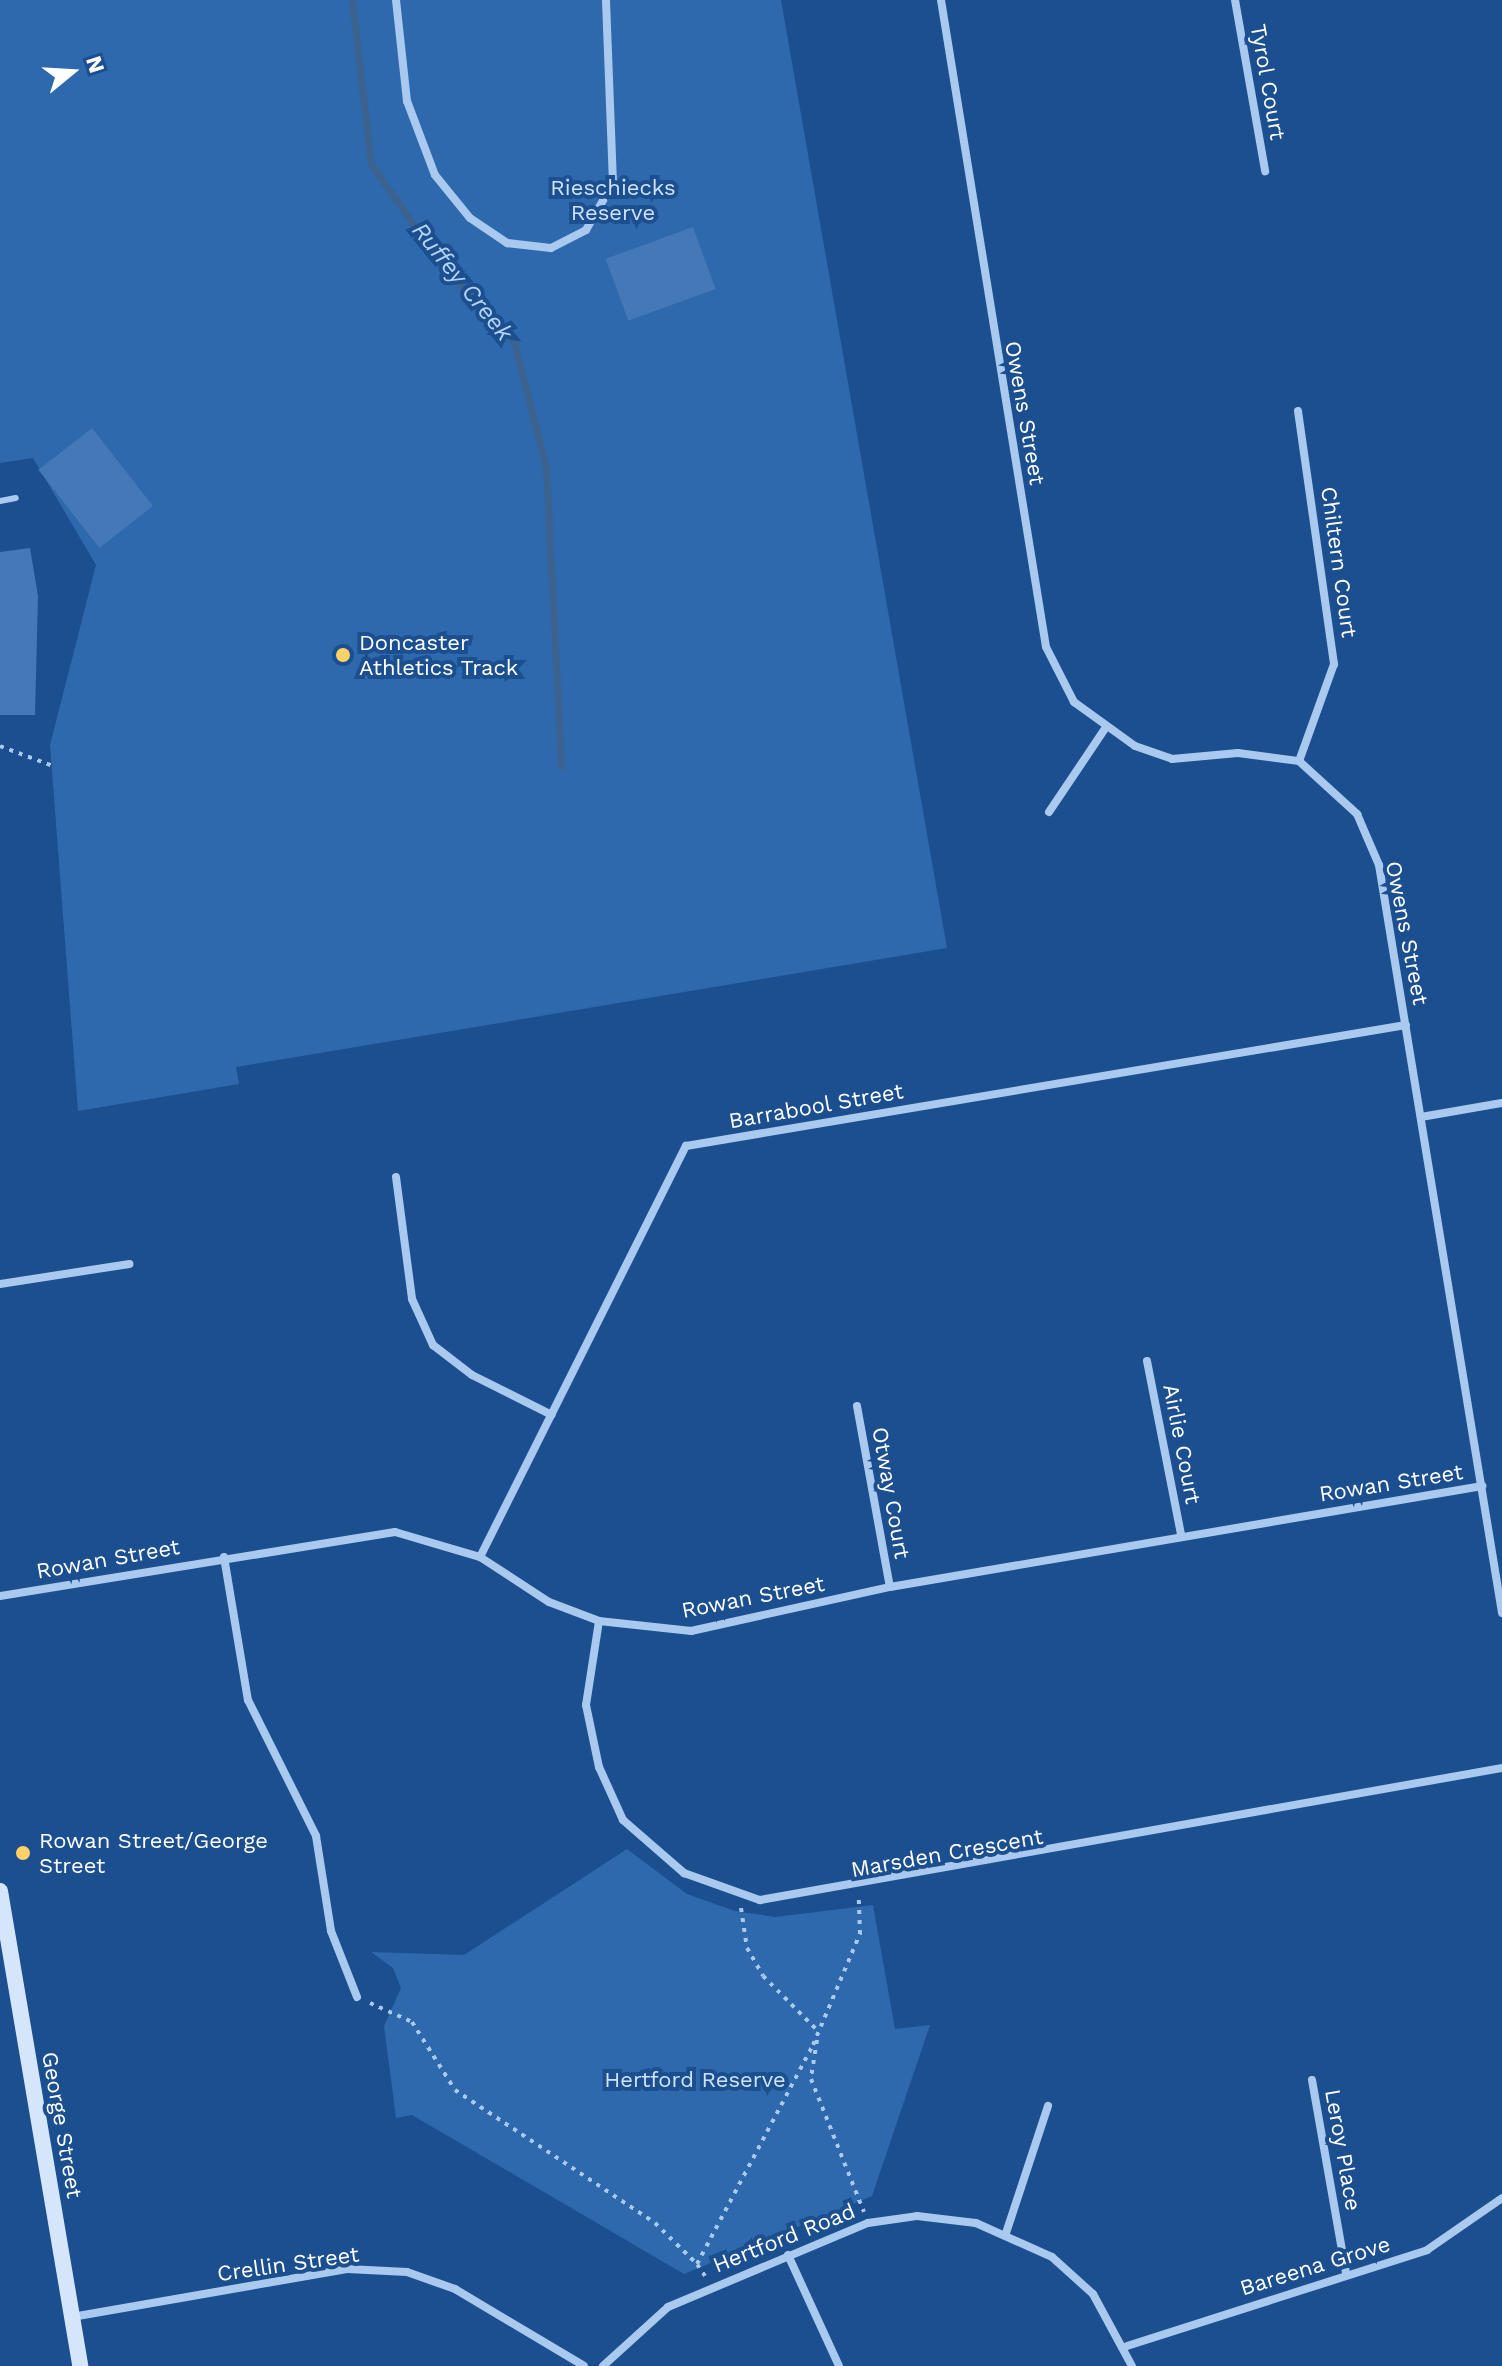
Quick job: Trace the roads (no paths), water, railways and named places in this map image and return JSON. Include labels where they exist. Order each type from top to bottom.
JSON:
[{"type":"main road","name":"George Street","points":[[0,1891],[80,2366]]},
{"type":"street","points":[[396,0],[407,101],[435,175],[470,218],[507,243],[551,248],[586,230],[613,183],[606,0]]},
{"type":"street","name":"Owens Street","points":[[941,0],[1046,647],[1074,702],[1104,730],[1172,759],[1238,753],[1299,761],[1357,814],[1379,865],[1502,1613]]},
{"type":"street","name":"Tyrol Court","points":[[1235,0],[1265,171]]},
{"type":"street","name":"Chiltern Court","points":[[1298,411],[1334,664],[1299,761]]},
{"type":"street","points":[[1049,812],[1104,730]]},
{"type":"street","name":"Barrabool Street","points":[[480,1557],[686,1146],[1406,1025]]},
{"type":"street","points":[[1421,1117],[1502,1103]]},
{"type":"street","points":[[396,1177],[412,1299],[433,1345],[472,1375],[552,1415]]},
{"type":"street","points":[[0,1284],[129,1264]]},
{"type":"street","name":"Airlie Court","points":[[1147,1361],[1181,1535]]},
{"type":"street","name":"Otway Court","points":[[857,1406],[890,1587]]},
{"type":"street","name":"Rowan Street","points":[[0,1596],[224,1557],[395,1532],[480,1557],[549,1602],[599,1621],[691,1631],[890,1587],[1482,1486]]},
{"type":"street","points":[[224,1557],[248,1700],[316,1836],[331,1931],[357,1997]]},
{"type":"street","name":"Marsden Crescent","points":[[599,1621],[586,1705],[599,1767],[623,1820],[684,1873],[760,1900],[859,1887],[1502,1768]]},
{"type":"street","name":"Leroy Place","points":[[1312,2080],[1346,2273]]},
{"type":"street","points":[[1006,2233],[1048,2106]]},
{"type":"street","name":"Bareena Grove","points":[[1127,2346],[1346,2273],[1427,2250],[1500,2203]]},
{"type":"street","name":"Hertford Road","points":[[603,2366],[668,2307],[868,2223],[917,2216],[1006,2233],[1052,2257],[1093,2294],[1127,2346],[1132,2366]]},
{"type":"street","points":[[788,2255],[839,2366]]},
{"type":"street","name":"Crellin Street","points":[[72,2317],[347,2269],[407,2272],[455,2289],[584,2366]]},
{"type":"lane","points":[[0,501],[16,498]]},
{"type":"waterway","name":"Ruffey Creek","points":[[352,0],[371,164],[442,265],[514,342],[546,467],[561,766]]},
{"type":"place","name":"Doncaster Athletics Track","points":[[343,655]]},
{"type":"place","name":"Rowan Street/George Street","points":[[23,1853]]},
{"type":"park label","name":"Rieschiecks Reserve","points":[[613,200]]},
{"type":"park label","name":"Hertford Reserve","points":[[695,2080]]}]
